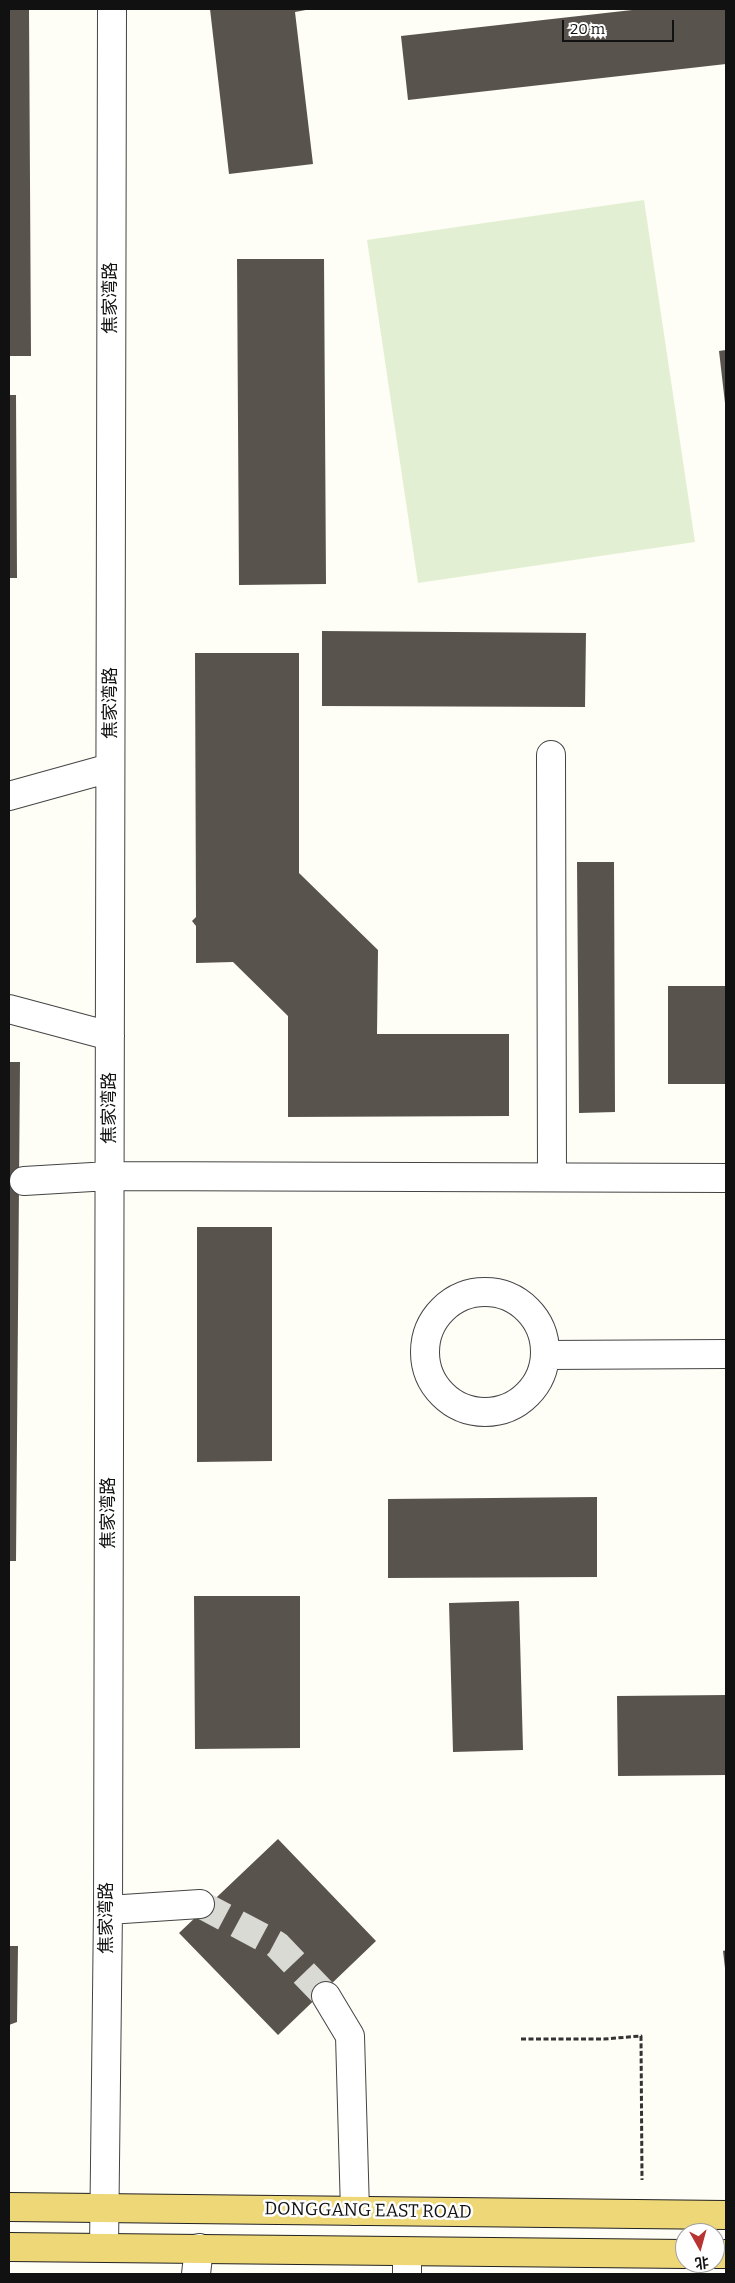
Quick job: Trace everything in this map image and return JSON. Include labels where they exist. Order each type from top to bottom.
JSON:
[{"type":"main road","name":"DONGGANG EAST ROAD","points":[[9,2207],[642,2215],[726,2214]]},
{"type":"main road","points":[[9,2247],[104,2247],[198,2261],[407,2263],[675,2254]]},
{"type":"street","name":"焦家湾路","points":[[104,2247],[108,1910],[112,9]]},
{"type":"street","points":[[551,755],[552,1177]]},
{"type":"street","points":[[9,796],[110,768]]},
{"type":"street","points":[[9,1009],[110,1036]]},
{"type":"street","points":[[24,1180],[109,1176],[726,1178]]},
{"type":"street","points":[[487,1292],[510,1297],[530,1311],[542,1331],[546,1355],[540,1378],[526,1397],[506,1409],[482,1413],[458,1408],[440,1394],[427,1373],[423,1350],[429,1326],[443,1308],[464,1295],[487,1292]]},
{"type":"street","points":[[546,1355],[726,1354]]},
{"type":"street","points":[[108,1910],[200,1904]]},
{"type":"street","points":[[326,1996],[350,2036],[354,2211]]},
{"type":"path","points":[[521,2039],[604,2039],[641,2036],[642,2215]]},
{"type":"green space","points":[[644,200],[695,542],[418,583],[367,240]]},
{"type":"building","points":[[9,9],[29,9],[31,356],[9,356]]},
{"type":"building","points":[[210,9],[311,9],[295,12],[313,164],[229,174]]},
{"type":"building","points":[[641,9],[726,9],[726,64],[408,100],[401,36]]},
{"type":"building","points":[[237,259],[324,259],[326,584],[239,585]]},
{"type":"building","points":[[726,350],[726,403],[725,403],[719,351]]},
{"type":"building","points":[[9,395],[16,395],[17,578],[9,578]]},
{"type":"building","points":[[322,631],[586,633],[585,707],[322,706]]},
{"type":"building","points":[[195,653],[299,653],[299,873],[378,950],[377,1034],[509,1034],[509,1116],[288,1117],[288,1016],[233,962],[196,963],[196,926],[192,921],[196,917]]},
{"type":"building","points":[[577,862],[614,862],[615,1112],[579,1113]]},
{"type":"building","points":[[668,986],[726,986],[726,1084],[668,1084]]},
{"type":"building","points":[[9,1062],[20,1062],[16,1561],[9,1561]]},
{"type":"building","points":[[197,1227],[272,1227],[272,1461],[197,1462]]},
{"type":"building","points":[[597,1497],[597,1577],[388,1578],[388,1499]]},
{"type":"building","points":[[194,1596],[300,1596],[300,1748],[195,1749]]},
{"type":"building","points":[[519,1601],[523,1750],[453,1752],[449,1603]]},
{"type":"building","points":[[726,1695],[726,1775],[618,1776],[617,1696]]},
{"type":"building","points":[[278,1839],[376,1941],[278,2035],[179,1933]]},
{"type":"building","points":[[9,1946],[18,1946],[17,2022],[9,2025]]},
{"type":"building","points":[[726,1950],[726,1968],[725,1968],[723,1951]]},
{"type":"tunnel","points":[[200,1904],[277,1945],[326,1996]]}]
